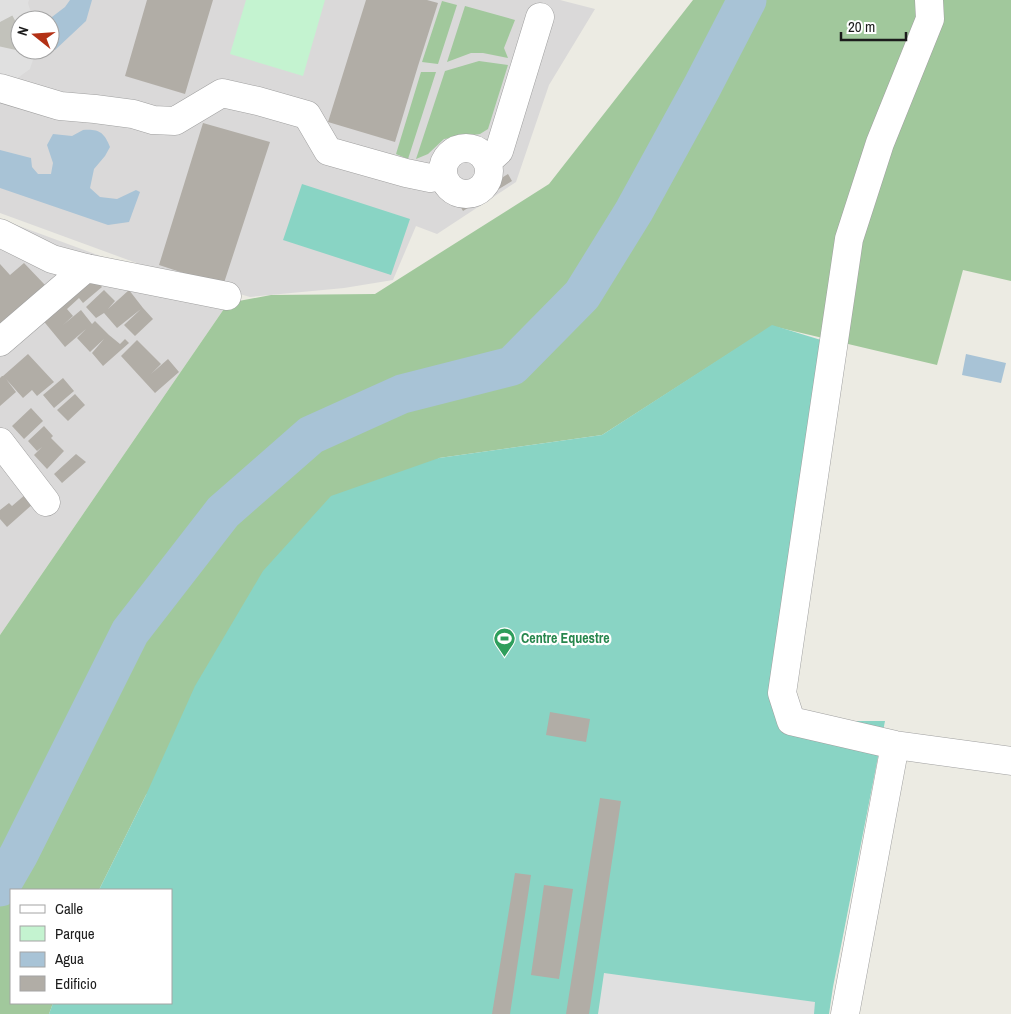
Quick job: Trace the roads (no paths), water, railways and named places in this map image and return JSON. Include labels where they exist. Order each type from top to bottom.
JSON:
[{"type":"street","points":[[929,0],[930,19],[880,143],[849,239],[782,693],[792,721],[894,745],[1011,761]]},
{"type":"street","points":[[0,88],[60,106],[133,114],[153,120],[175,121],[222,93],[307,115],[328,151],[430,178],[443,175],[444,163],[451,152],[462,147],[474,148],[484,155],[488,162],[499,151],[540,18]]},
{"type":"street","points":[[0,233],[52,259],[86,268],[227,296]]},
{"type":"street","points":[[0,342],[86,268]]},
{"type":"street","points":[[0,442],[46,502]]},
{"type":"street","points":[[845,1014],[894,745]]},
{"type":"water","points":[[70,0],[92,0],[86,21],[60,45],[60,11]]},
{"type":"water","points":[[83,130],[100,132],[106,138],[110,147],[94,169],[90,188],[100,197],[117,199],[136,190],[140,192],[129,222],[108,225],[0,188],[0,150],[31,158],[32,167],[38,174],[51,174],[53,163],[47,145],[53,134],[72,136]]},
{"type":"water","points":[[966,354],[1006,363],[1001,383],[962,375]]},
{"type":"waterway","points":[[0,887],[19,854],[130,632],[223,512],[311,435],[402,394],[512,366],[582,295],[634,211],[747,0]]},
{"type":"tunnel","points":[[0,22],[8,37],[4,55],[0,60]]},
{"type":"place","name":"Centre Equestre","points":[[505,657]]}]
